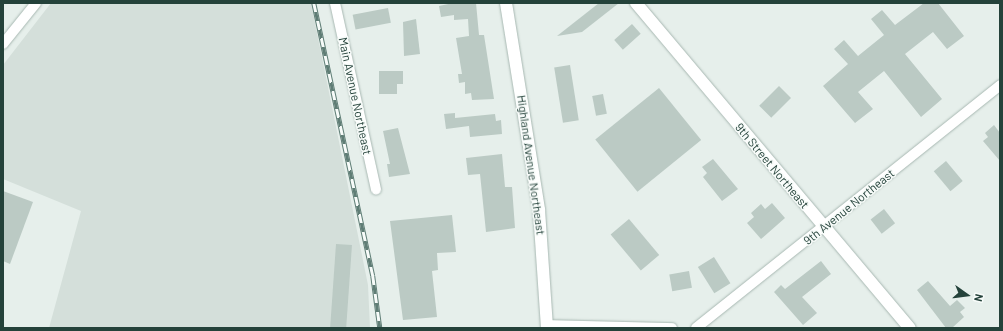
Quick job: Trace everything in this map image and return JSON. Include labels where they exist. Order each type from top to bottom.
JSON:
[{"type":"main road","name":"Highland Avenue Northeast","points":[[506,3],[539,210],[547,326]]},
{"type":"main road","name":"9th Street Northeast","points":[[636,3],[823,228],[910,328]]},
{"type":"street","points":[[3,44],[36,3]]},
{"type":"street","name":"Main Avenue Northeast","points":[[335,3],[376,190]]},
{"type":"street","name":"9th Avenue Northeast","points":[[696,328],[710,325],[823,228],[1000,85]]},
{"type":"street","points":[[547,326],[672,328]]},
{"type":"shaded area","points":[[51,3],[311,3],[368,285],[370,328],[49,328],[81,211],[3,179],[3,65]]},
{"type":"building","points":[[453,3],[476,3],[479,35],[484,35],[494,99],[472,100],[471,93],[465,94],[465,82],[459,83],[458,74],[462,74],[456,38],[469,36],[468,19],[454,20],[454,15],[441,17],[439,6]]},
{"type":"building","points":[[599,3],[619,3],[582,32],[557,36]]},
{"type":"building","points":[[924,3],[938,3],[964,36],[947,49],[933,32],[905,54],[942,99],[921,117],[884,71],[858,92],[873,109],[855,123],[823,86],[848,64],[834,49],[844,40],[858,56],[884,35],[871,19],[882,10],[895,25]]},
{"type":"building","points":[[388,8],[391,23],[356,30],[353,15]]},
{"type":"building","points":[[416,19],[420,54],[404,56],[403,22]]},
{"type":"building","points":[[632,24],[641,34],[623,50],[614,40]]},
{"type":"building","points":[[570,65],[579,120],[563,123],[554,68]]},
{"type":"building","points":[[379,71],[403,71],[403,84],[397,84],[397,94],[379,94]]},
{"type":"building","points":[[779,86],[791,98],[771,118],[759,106]]},
{"type":"building","points":[[659,88],[701,140],[637,192],[595,140]]},
{"type":"building","points":[[603,94],[607,114],[596,116],[592,96]]},
{"type":"building","points":[[455,113],[455,118],[495,114],[496,121],[501,120],[502,134],[470,137],[469,126],[446,129],[444,114]]},
{"type":"building","points":[[994,125],[1000,133],[1000,161],[983,141],[988,137],[985,133]]},
{"type":"building","points":[[398,128],[410,174],[389,177],[387,164],[390,164],[383,131]]},
{"type":"building","points":[[502,154],[505,187],[512,187],[515,228],[486,232],[480,174],[468,175],[466,158]]},
{"type":"building","points":[[713,159],[738,189],[722,201],[703,177],[707,173],[702,167]]},
{"type":"building","points":[[946,161],[963,181],[950,191],[934,171]]},
{"type":"building","points":[[3,191],[33,202],[10,264],[3,261]]},
{"type":"building","points":[[772,203],[785,218],[761,239],[747,223],[754,217],[751,213],[761,204],[765,209]]},
{"type":"building","points":[[884,209],[895,223],[882,234],[871,219]]},
{"type":"building","points":[[452,215],[456,252],[437,253],[438,270],[432,271],[437,317],[403,320],[390,221]]},
{"type":"building","points":[[629,219],[659,255],[641,270],[611,234]]},
{"type":"building","points":[[336,244],[352,245],[346,328],[330,328]]},
{"type":"building","points":[[714,257],[730,283],[714,293],[698,267]]},
{"type":"building","points":[[821,261],[831,274],[802,297],[817,313],[803,325],[774,292],[781,285],[785,289]]},
{"type":"building","points":[[689,271],[692,288],[672,291],[669,274]]},
{"type":"building","points":[[928,281],[950,306],[957,300],[965,308],[960,312],[964,317],[952,328],[946,328],[917,290]]},
{"type":"railway","points":[[314,3],[373,276],[380,328]]}]
